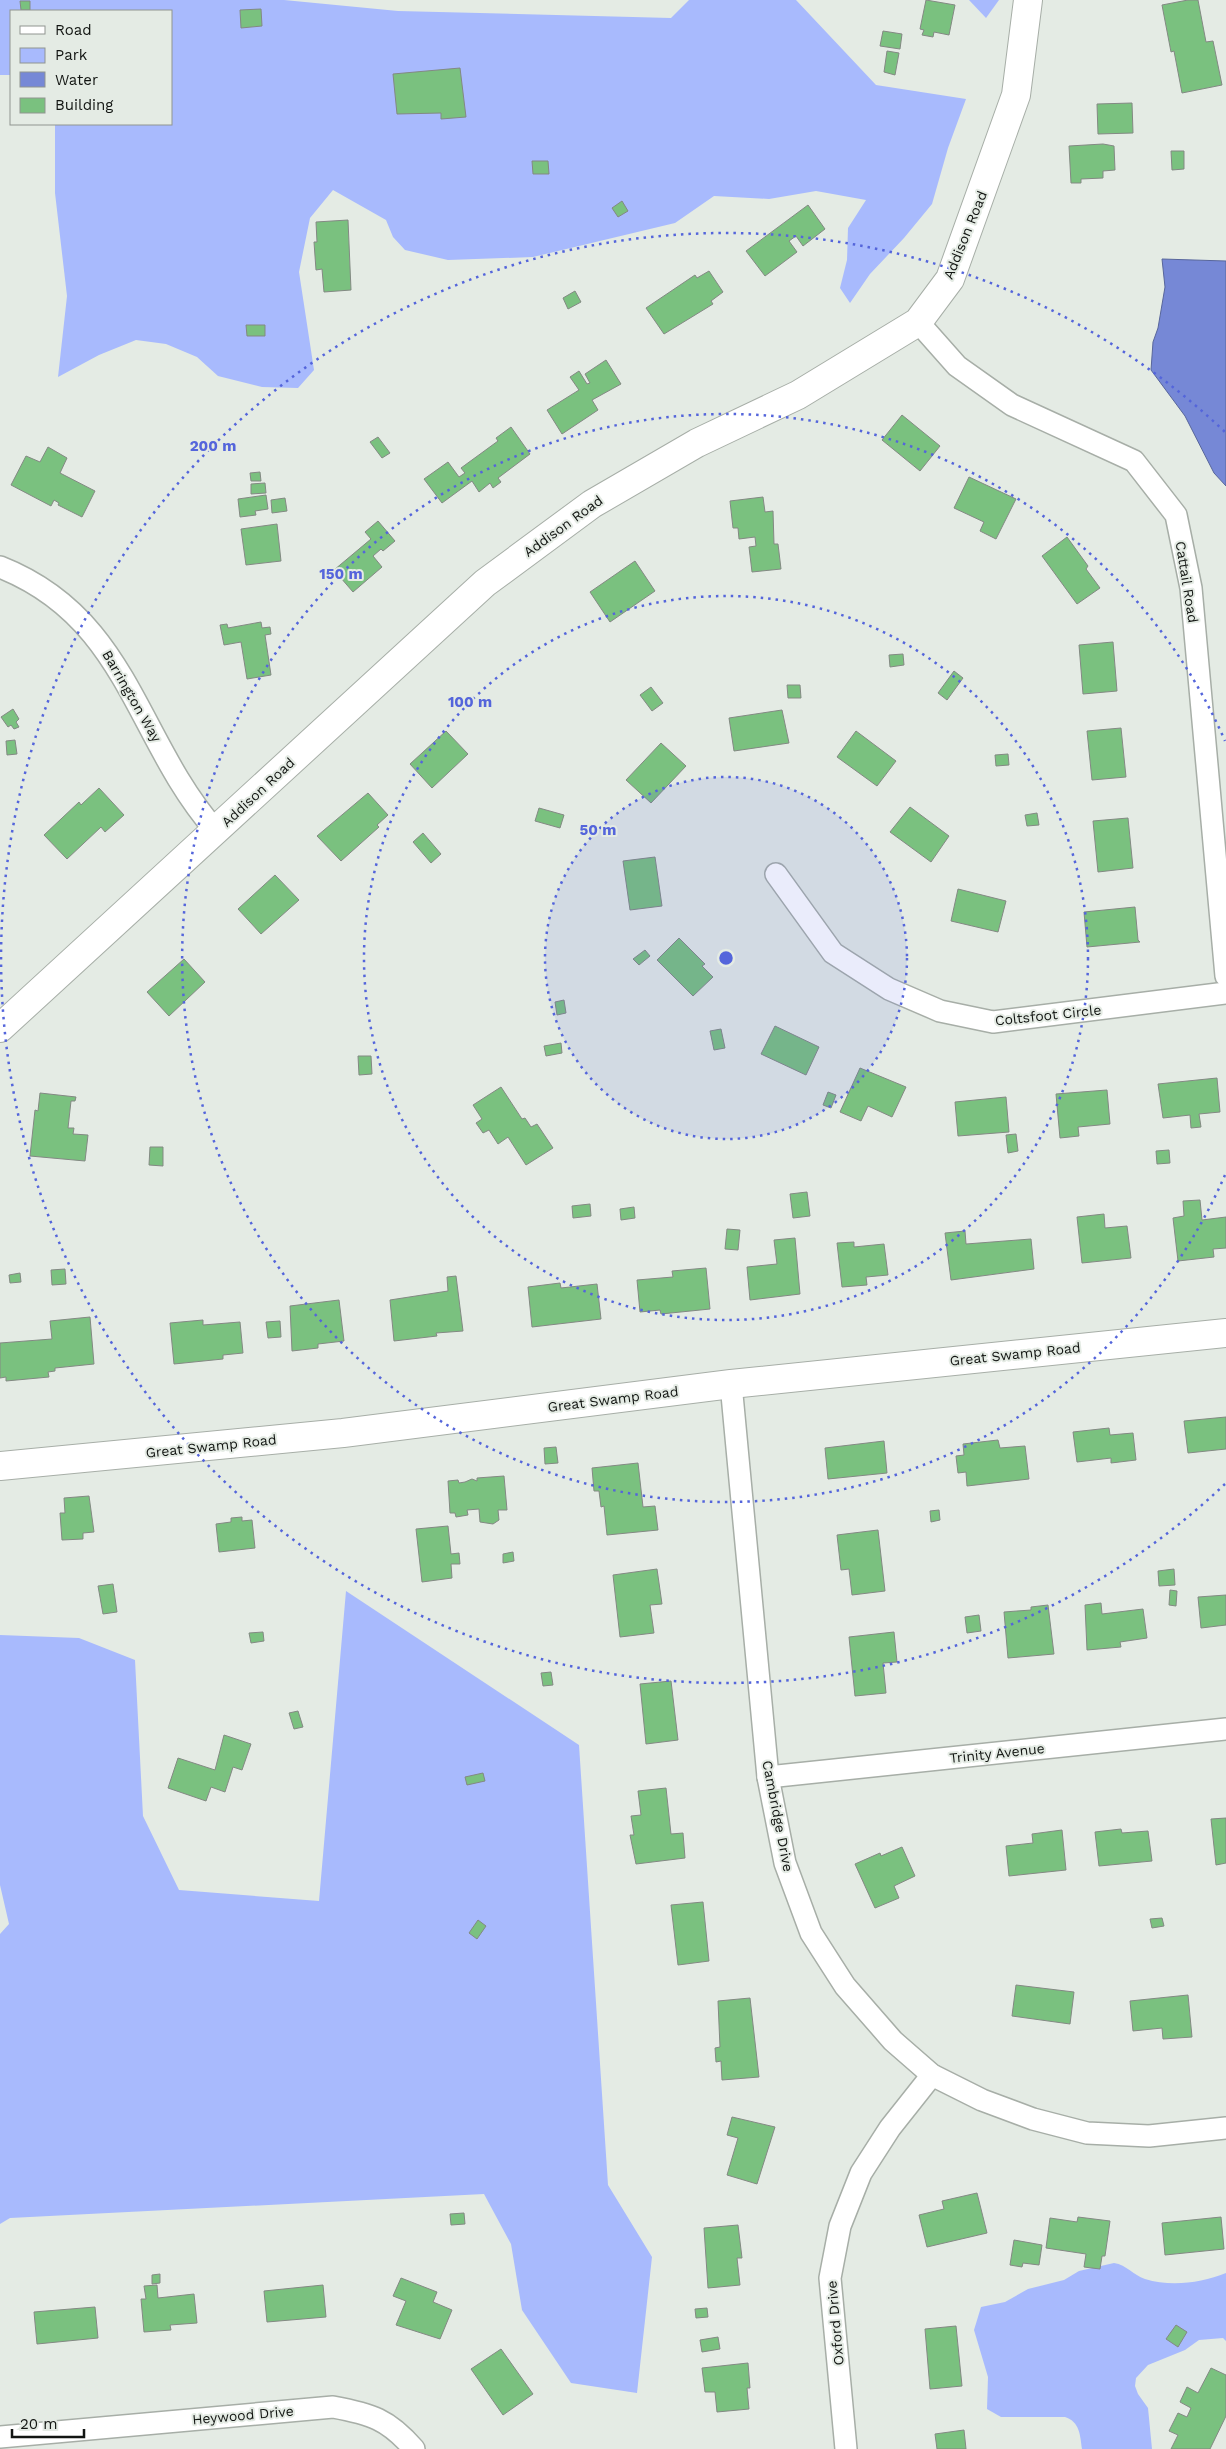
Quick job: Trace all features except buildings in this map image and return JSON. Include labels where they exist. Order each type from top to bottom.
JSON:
[{"type":"main road","name":"Addison Road","points":[[0,1028],[485,584],[592,504],[697,443],[798,395],[918,322],[950,279],[1008,120],[1016,95],[1028,0]]},
{"type":"main road","name":"Great Swamp Road","points":[[0,1466],[343,1433],[731,1384],[1226,1333]]},
{"type":"street","name":"Cattail Road","points":[[918,322],[957,366],[1012,405],[1075,432],[1134,461],[1176,515],[1191,588],[1226,976]]},
{"type":"street","name":"Barrington Way","points":[[0,567],[26,577],[48,591],[68,608],[102,644],[191,801],[216,832]]},
{"type":"street","name":"Coltsfoot Circle","points":[[776,874],[833,953],[889,989],[940,1011],[993,1022],[1226,993]]},
{"type":"street","name":"Cambridge Drive","points":[[731,1384],[768,1777],[785,1863],[811,1933],[845,1986],[893,2041],[932,2075],[982,2100],[1032,2119],[1087,2133],[1148,2136],[1226,2128]]},
{"type":"street","name":"Trinity Avenue","points":[[768,1777],[1226,1729]]},
{"type":"street","name":"Oxford Drive","points":[[846,2449],[830,2278],[840,2226],[861,2173],[890,2128],[932,2075]]},
{"type":"street","name":"Heywood Drive","points":[[0,2437],[333,2407],[370,2414],[399,2432],[414,2449]]},
{"type":"green space","points":[[0,0],[284,0],[398,11],[671,18],[689,0],[796,0],[876,85],[966,99],[948,148],[932,204],[904,238],[870,274],[850,303],[840,288],[847,260],[848,228],[866,200],[816,191],[769,199],[714,196],[675,223],[533,257],[448,260],[405,250],[393,237],[386,220],[333,190],[310,218],[299,272],[314,370],[298,388],[262,387],[218,376],[197,357],[166,344],[136,340],[99,355],[58,377],[67,296],[55,193],[55,125],[172,125],[172,10],[10,10],[10,75],[0,75]]},
{"type":"green space","points":[[969,0],[999,0],[986,18]]},
{"type":"green space","points":[[346,1591],[579,1745],[608,2185],[652,2257],[637,2393],[571,2383],[522,2310],[511,2244],[484,2194],[10,2218],[0,2224],[0,1934],[9,1924],[0,1885],[0,1635],[79,1638],[135,1660],[143,1816],[179,1890],[319,1901]]},
{"type":"green space","points":[[1114,2263],[1145,2279],[1165,2283],[1186,2283],[1226,2273],[1226,2341],[1223,2338],[1199,2340],[1185,2350],[1148,2365],[1136,2378],[1135,2386],[1138,2394],[1148,2408],[1152,2449],[1082,2449],[1080,2434],[1074,2422],[1070,2419],[1065,2417],[1001,2417],[987,2409],[988,2377],[974,2330],[981,2307],[1005,2302],[1028,2289],[1064,2280],[1079,2271]]},
{"type":"water","points":[[1162,259],[1226,261],[1226,486],[1214,473],[1185,416],[1151,370],[1153,342],[1158,328],[1165,287]]}]
